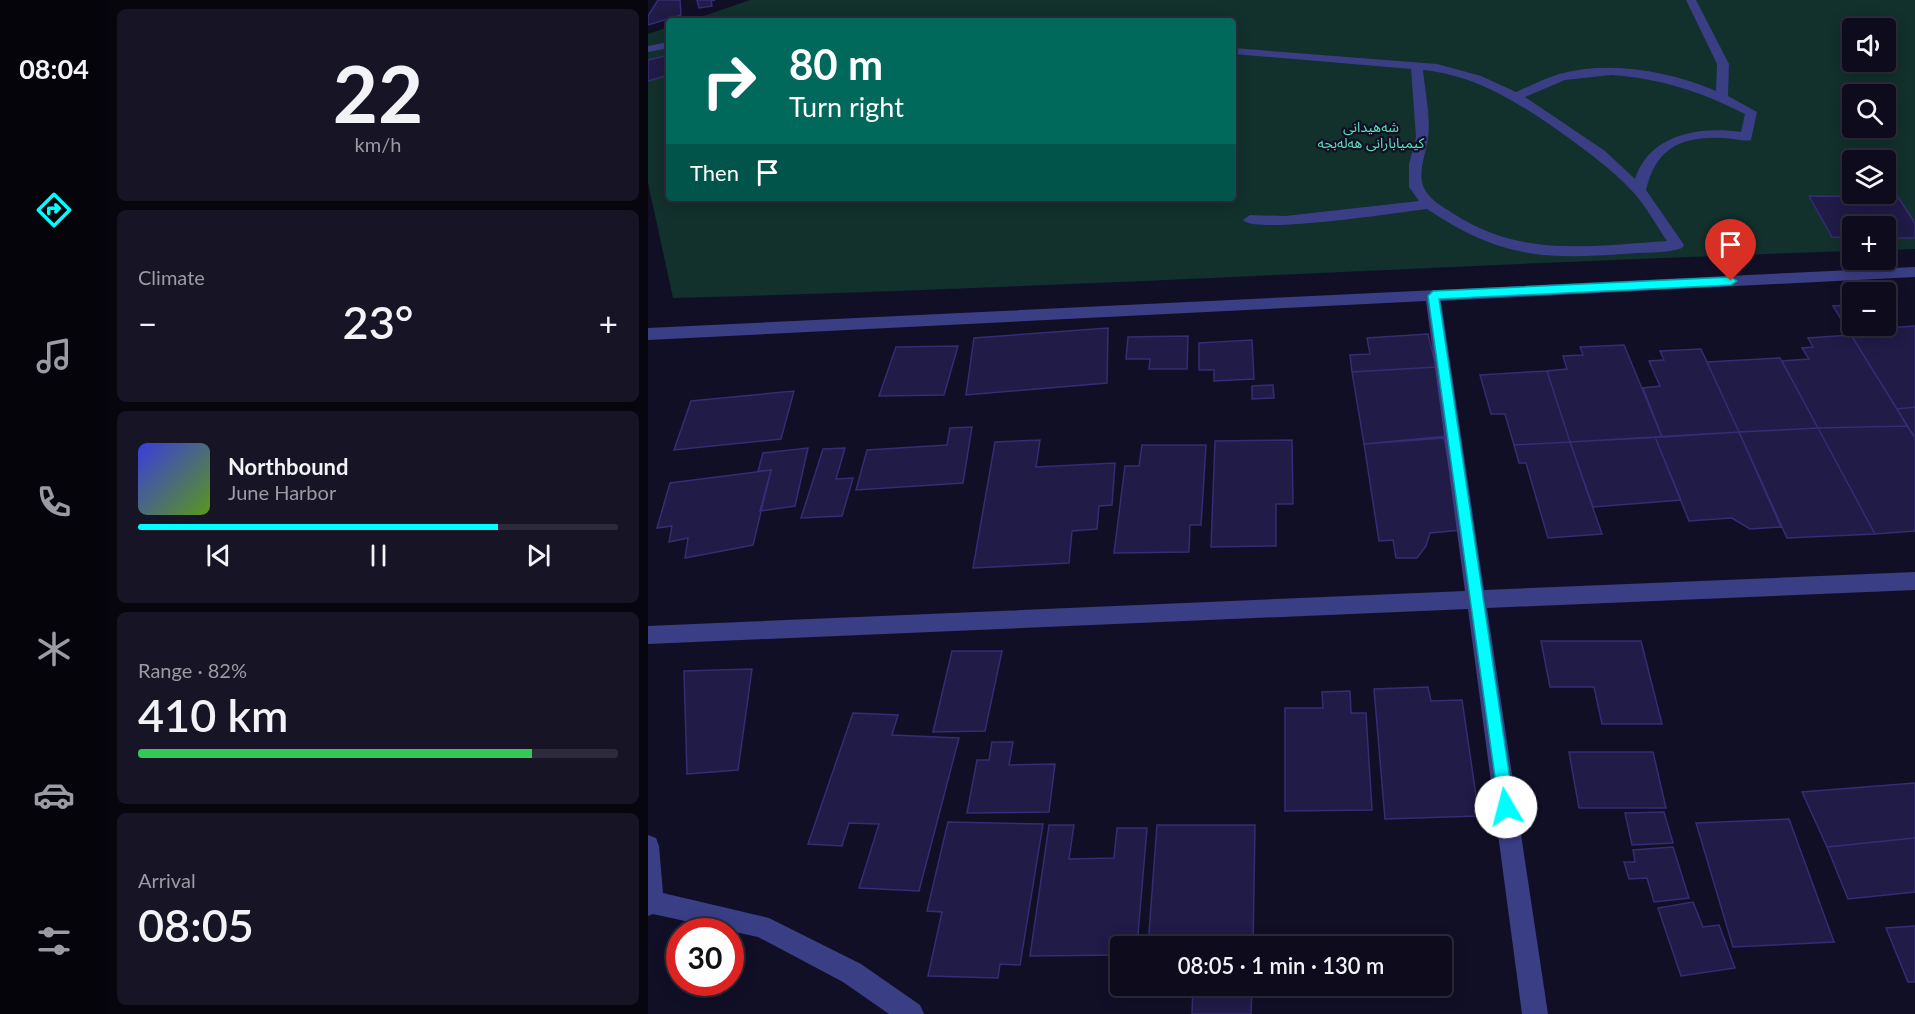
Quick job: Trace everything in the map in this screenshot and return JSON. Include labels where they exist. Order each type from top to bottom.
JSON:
[{"type":"street","points":[[1691,0],[1723,64],[1722,98]]},
{"type":"street","points":[[648,49],[666,46]]},
{"type":"street","points":[[1236,51],[1417,66],[1437,68],[1477,79],[1516,96],[1600,154],[1639,190],[1677,245],[1579,252],[1537,251],[1499,242],[1469,229],[1429,204],[1416,187],[1416,164],[1422,137],[1417,66]]},
{"type":"street","points":[[1516,96],[1564,77],[1590,73],[1641,73],[1703,90],[1751,112],[1747,137],[1729,134],[1693,136],[1670,143],[1653,156],[1644,170],[1639,190]]},
{"type":"street","points":[[1250,220],[1285,221],[1429,204]]},
{"type":"street","points":[[648,334],[1915,272]]},
{"type":"street","points":[[1433,296],[1535,1014]]},
{"type":"street","points":[[648,635],[1915,581]]},
{"type":"street","points":[[648,846],[650,903],[760,926],[852,973],[911,1014]]},
{"type":"green space","name":"شەھیدانی کیمیابارانی ھەلەبجە","points":[[750,0],[1915,0],[1915,249],[1896,250],[1896,216],[1842,216],[1842,251],[820,294],[673,298],[648,183],[648,34],[666,28],[666,201],[1236,201],[1236,18],[698,18]]},
{"type":"building","points":[[658,0],[680,0],[681,15],[648,25],[648,16]]},
{"type":"building","points":[[697,0],[715,0],[711,1],[712,6],[699,8]]},
{"type":"building","points":[[666,56],[666,76],[648,81],[648,60]]},
{"type":"building","points":[[1809,196],[1842,196],[1842,204],[1896,204],[1896,197],[1898,197],[1915,223],[1915,238],[1896,238],[1896,216],[1842,216],[1842,238],[1832,237]]},
{"type":"building","points":[[1833,306],[1842,306],[1842,320]]},
{"type":"building","points":[[1915,326],[1915,407],[1897,409],[1852,336],[1896,336],[1896,327]]},
{"type":"building","points":[[1108,328],[1107,383],[966,395],[974,338]]},
{"type":"building","points":[[1428,334],[1436,367],[1352,372],[1350,355],[1370,354],[1367,338]]},
{"type":"building","points":[[1188,336],[1187,369],[1149,369],[1150,359],[1126,359],[1128,337]]},
{"type":"building","points":[[1852,336],[1907,426],[1818,428],[1782,361],[1809,359],[1802,348],[1813,347],[1808,338]]},
{"type":"building","points":[[1252,340],[1254,379],[1214,381],[1214,370],[1199,370],[1199,343]]},
{"type":"building","points":[[1624,345],[1662,437],[1570,442],[1547,371],[1567,369],[1563,356],[1583,355],[1580,347]]},
{"type":"building","points":[[958,346],[944,395],[879,396],[896,347]]},
{"type":"building","points":[[1701,349],[1739,432],[1662,437],[1643,388],[1660,386],[1649,361],[1664,360],[1660,351]]},
{"type":"building","points":[[1780,358],[1818,428],[1739,432],[1707,362]]},
{"type":"building","points":[[1436,367],[1448,436],[1364,444],[1352,372]]},
{"type":"building","points":[[1547,371],[1570,442],[1514,445],[1505,414],[1491,414],[1480,375]]},
{"type":"building","points":[[1273,385],[1274,398],[1252,399],[1252,386]]},
{"type":"building","points":[[794,391],[781,439],[674,450],[691,401]]},
{"type":"building","points":[[1915,407],[1915,438],[1897,409]]},
{"type":"building","points":[[1907,426],[1915,438],[1915,531],[1875,534],[1818,428]]},
{"type":"building","points":[[972,427],[963,483],[856,490],[867,450],[947,445],[950,428]]},
{"type":"building","points":[[1818,428],[1875,534],[1787,538],[1739,432]]},
{"type":"building","points":[[1739,432],[1781,527],[1750,529],[1732,518],[1689,521],[1655,437]]},
{"type":"building","points":[[1655,437],[1681,500],[1593,507],[1570,442]]},
{"type":"building","points":[[1444,438],[1462,530],[1430,533],[1426,546],[1417,558],[1396,558],[1393,540],[1379,541],[1364,444]]},
{"type":"building","points":[[1040,440],[1036,467],[1115,463],[1112,505],[1099,506],[1097,529],[1072,531],[1069,563],[973,568],[995,442]]},
{"type":"building","points":[[1292,440],[1293,504],[1276,504],[1276,546],[1211,547],[1215,441]]},
{"type":"building","points":[[1570,442],[1602,534],[1548,538],[1526,463],[1519,463],[1514,445]]},
{"type":"building","points":[[1142,445],[1206,445],[1201,525],[1190,525],[1189,552],[1114,553],[1125,466],[1139,466]]},
{"type":"building","points":[[808,448],[795,506],[760,511],[771,470],[758,471],[763,453]]},
{"type":"building","points":[[845,448],[836,479],[853,478],[842,516],[801,518],[823,449]]},
{"type":"building","points":[[771,470],[753,545],[685,558],[688,538],[669,542],[672,526],[657,528],[670,483]]},
{"type":"building","points":[[1541,641],[1641,641],[1662,724],[1602,724],[1594,687],[1550,687]]},
{"type":"building","points":[[952,651],[1002,651],[985,731],[933,732]]},
{"type":"building","points":[[752,669],[738,770],[687,774],[684,671]]},
{"type":"building","points":[[1428,687],[1431,701],[1462,700],[1479,816],[1385,819],[1374,689]]},
{"type":"building","points":[[1350,691],[1351,713],[1366,713],[1372,810],[1285,811],[1285,708],[1323,708],[1322,692]]},
{"type":"building","points":[[853,713],[898,715],[892,735],[959,738],[919,891],[859,888],[879,824],[849,823],[842,846],[808,844]]},
{"type":"building","points":[[992,742],[1013,742],[1009,765],[1055,764],[1049,812],[967,813],[977,760],[989,760]]},
{"type":"building","points":[[1569,752],[1653,752],[1666,808],[1579,808]]},
{"type":"building","points":[[1915,783],[1915,838],[1827,847],[1802,792]]},
{"type":"building","points":[[1664,812],[1673,843],[1632,845],[1625,813]]},
{"type":"building","points":[[1789,819],[1834,942],[1733,947],[1696,823]]},
{"type":"building","points":[[948,822],[1043,824],[1020,965],[1000,964],[998,978],[928,976],[942,912],[927,911]]},
{"type":"building","points":[[1049,825],[1074,825],[1069,859],[1114,858],[1117,828],[1147,828],[1138,936],[1110,936],[1110,955],[1030,956]]},
{"type":"building","points":[[1157,825],[1255,825],[1253,936],[1149,936]]},
{"type":"building","points":[[1915,838],[1915,892],[1848,899],[1827,847]]},
{"type":"building","points":[[1673,847],[1689,898],[1654,902],[1647,878],[1629,879],[1624,862],[1635,862],[1633,850]]},
{"type":"building","points":[[1693,902],[1703,927],[1719,925],[1735,968],[1681,976],[1658,908]]},
{"type":"building","points":[[1915,926],[1915,982],[1908,982],[1886,928]]},
{"type":"building","points":[[1193,996],[1252,996],[1251,1014],[1192,1014]]},
{"type":"route","points":[[1506,807],[1433,296],[1731,281]]}]
